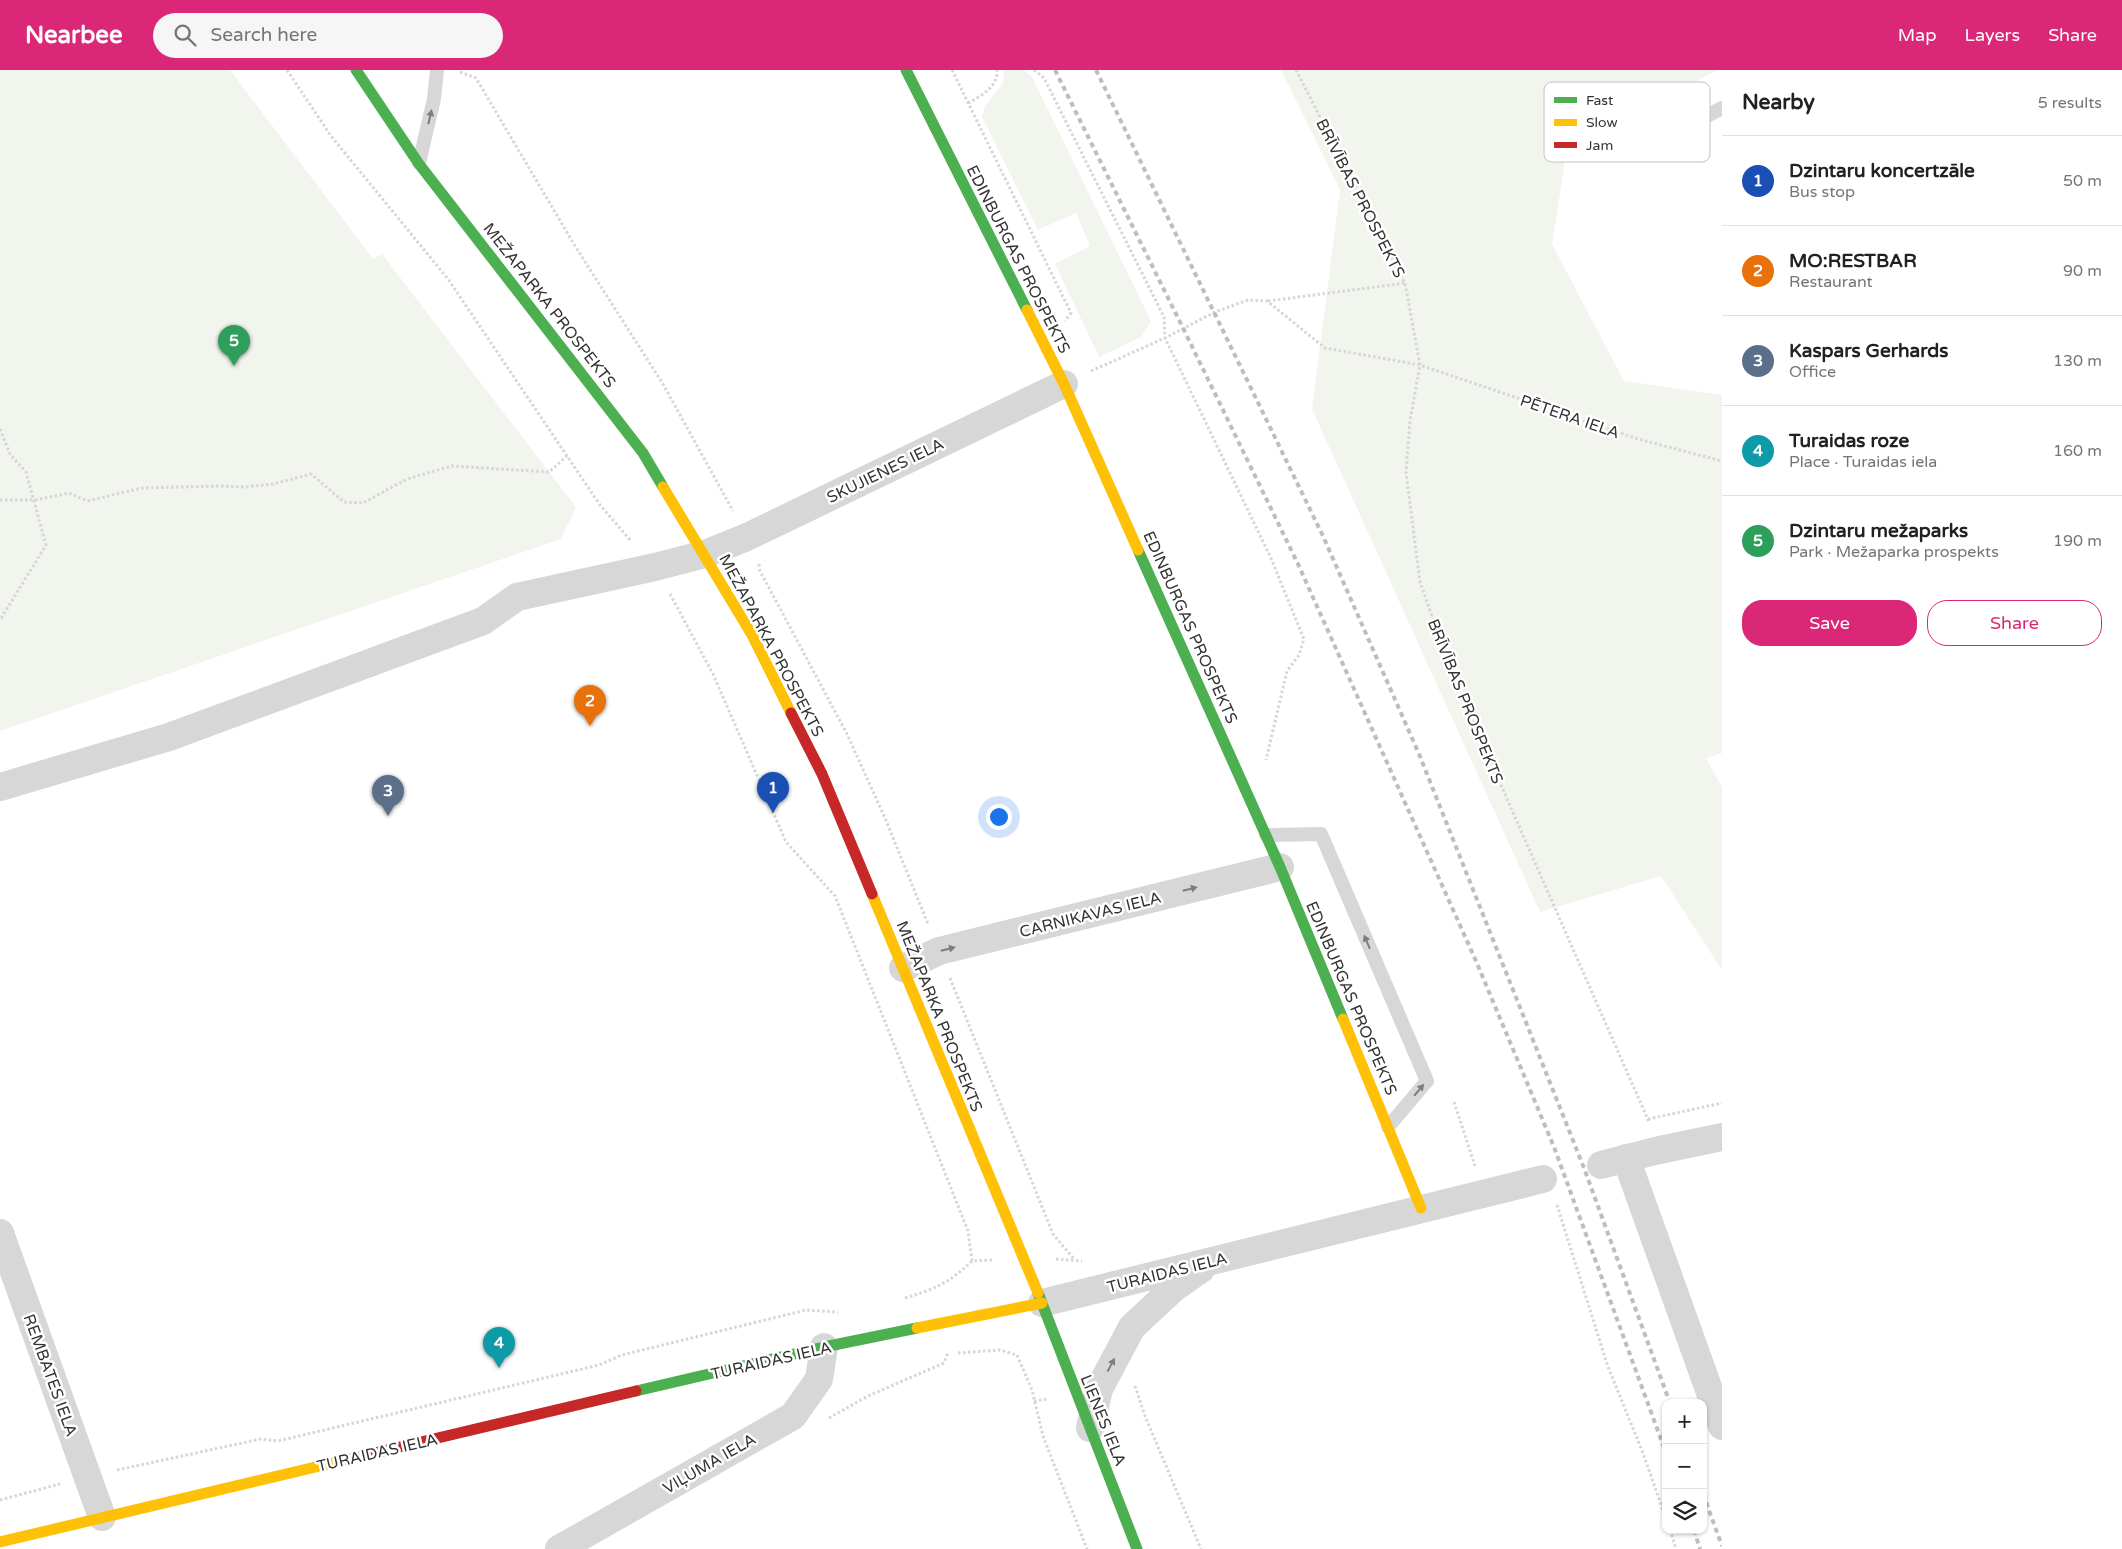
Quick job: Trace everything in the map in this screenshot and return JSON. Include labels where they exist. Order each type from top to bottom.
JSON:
[{"type":"street","name":"MEŽAPARKA PROSPEKTS","points":[[356,70],[419,164],[644,453],[752,635],[822,774],[1021,1258],[1042,1303]]},
{"type":"street","name":"EDINBURGAS PROSPEKTS","points":[[906,70],[1064,384],[1280,867],[1421,1208]]},
{"type":"street","name":"SKUJIENES IELA","points":[[0,787],[169,736],[483,621],[517,597],[655,567],[705,554],[747,537],[1064,384]]},
{"type":"street","name":"CARNIKAVAS IELA","points":[[903,968],[939,951],[1280,867]]},
{"type":"street","points":[[1722,1137],[1614,1162],[1722,1426]]},
{"type":"street","name":"TURAIDAS IELA","points":[[0,1542],[824,1347],[1042,1303],[1542,1179]]},
{"type":"street","name":"REMBATES IELA","points":[[0,1233],[102,1517]]},
{"type":"street","points":[[1090,1428],[1099,1389],[1132,1327],[1174,1288],[1211,1262]]},
{"type":"street","name":"LIENES IELA","points":[[1042,1303],[1138,1549]]},
{"type":"street","name":"VIĻUMA IELA","points":[[559,1549],[793,1416],[819,1379],[824,1347]]},
{"type":"lane","points":[[419,164],[434,99],[437,70]]},
{"type":"lane","points":[[1710,114],[1722,108]]},
{"type":"lane","points":[[1266,835],[1320,834],[1426,1081],[1388,1127]]},
{"type":"path","points":[[287,70],[331,136],[448,279],[600,506],[655,567],[713,674],[786,842],[835,896],[968,1231],[972,1261],[954,1278],[931,1290],[896,1300]]},
{"type":"path","points":[[952,70],[1071,313],[1046,348]]},
{"type":"path","points":[[968,103],[985,94],[998,76],[997,70]]},
{"type":"path","points":[[1034,70],[1044,78],[1164,317],[1165,338],[1270,556],[1304,639],[1299,655],[1287,672],[1265,764]]},
{"type":"path","name":"BRĪVĪBAS PROSPEKTS","points":[[1296,70],[1405,283],[1420,365],[1410,422],[1406,472],[1420,582],[1452,676],[1648,1119],[1655,1151]]},
{"type":"path","points":[[1064,384],[1165,338],[1215,312],[1248,300],[1267,301],[1405,283]]},
{"type":"path","name":"PĒTERA IELA","points":[[1267,301],[1325,348],[1420,365],[1638,439],[1722,461]]},
{"type":"path","points":[[0,429],[10,454],[26,472],[36,500],[46,545],[0,620]]},
{"type":"path","points":[[0,500],[36,500],[69,493],[87,500],[142,488],[246,487],[273,484],[311,474],[344,502],[364,503],[407,479],[452,466],[549,472],[568,456]]},
{"type":"path","points":[[1454,1102],[1478,1173]]},
{"type":"path","points":[[1648,1119],[1722,1103]]},
{"type":"path","points":[[1542,1179],[1554,1194],[1608,1367],[1643,1453],[1662,1508]]},
{"type":"path","points":[[0,1500],[88,1476],[261,1439],[278,1441],[599,1365],[622,1355],[806,1310],[843,1312]]},
{"type":"path","points":[[949,1353],[1000,1350],[1017,1355],[1032,1390],[1043,1436],[1087,1549]]},
{"type":"path","points":[[1134,1382],[1145,1416],[1201,1549]]},
{"type":"path","points":[[1671,1534],[1676,1549]]},
{"type":"shaded area","points":[[0,70],[230,70],[373,259],[382,254],[576,507],[561,539],[0,731]]},
{"type":"shaded area","points":[[1004,70],[1024,70],[1032,77],[1151,321],[1141,337],[1099,357],[1055,264],[1090,246],[1076,213],[1038,230],[982,117],[985,106],[1003,83]]},
{"type":"shaded area","points":[[1281,70],[1718,70],[1695,82],[1544,82],[1544,162],[1565,162],[1552,244],[1624,381],[1722,395],[1722,753],[1706,758],[1722,787],[1722,970],[1661,876],[1540,912],[1312,409],[1340,190]]},
{"type":"railway","points":[[1055,70],[1298,564],[1476,961],[1554,1147],[1663,1444]]},
{"type":"railway","points":[[1096,70],[1323,536],[1419,754],[1584,1168],[1669,1399]]},
{"type":"railway","points":[[1707,1505],[1722,1546]]},
{"type":"railway","points":[[1695,1534],[1700,1549]]},
{"type":"traffic: fast","points":[[356,70],[419,164],[643,453],[663,487]]},
{"type":"traffic: fast","points":[[906,70],[1027,310]]},
{"type":"traffic: fast","points":[[1138,550],[1280,867],[1343,1019]]},
{"type":"traffic: fast","points":[[1038,1293],[1137,1549]]},
{"type":"traffic: fast","points":[[636,1391],[824,1347],[917,1328]]},
{"type":"traffic: slow","points":[[1027,310],[1064,384],[1138,550]]},
{"type":"traffic: slow","points":[[663,487],[752,635],[791,713]]},
{"type":"traffic: slow","points":[[872,894],[1038,1293]]},
{"type":"traffic: slow","points":[[1343,1019],[1421,1208]]},
{"type":"traffic: slow","points":[[917,1328],[1042,1303]]},
{"type":"traffic: slow","points":[[0,1542],[366,1455]]},
{"type":"traffic: jam","points":[[791,713],[822,774],[872,894]]},
{"type":"traffic: jam","points":[[366,1455],[636,1391]]},
{"type":"place","name":"Dzintaru mežaparks","points":[[234,366]]},
{"type":"place","name":"MO:RESTBAR","points":[[590,726]]},
{"type":"place","name":"Dzintaru koncertzāle","points":[[773,813]]},
{"type":"place","name":"Kaspars Gerhards","points":[[388,816]]},
{"type":"place","name":"Turaidas roze","points":[[499,1368]]}]
